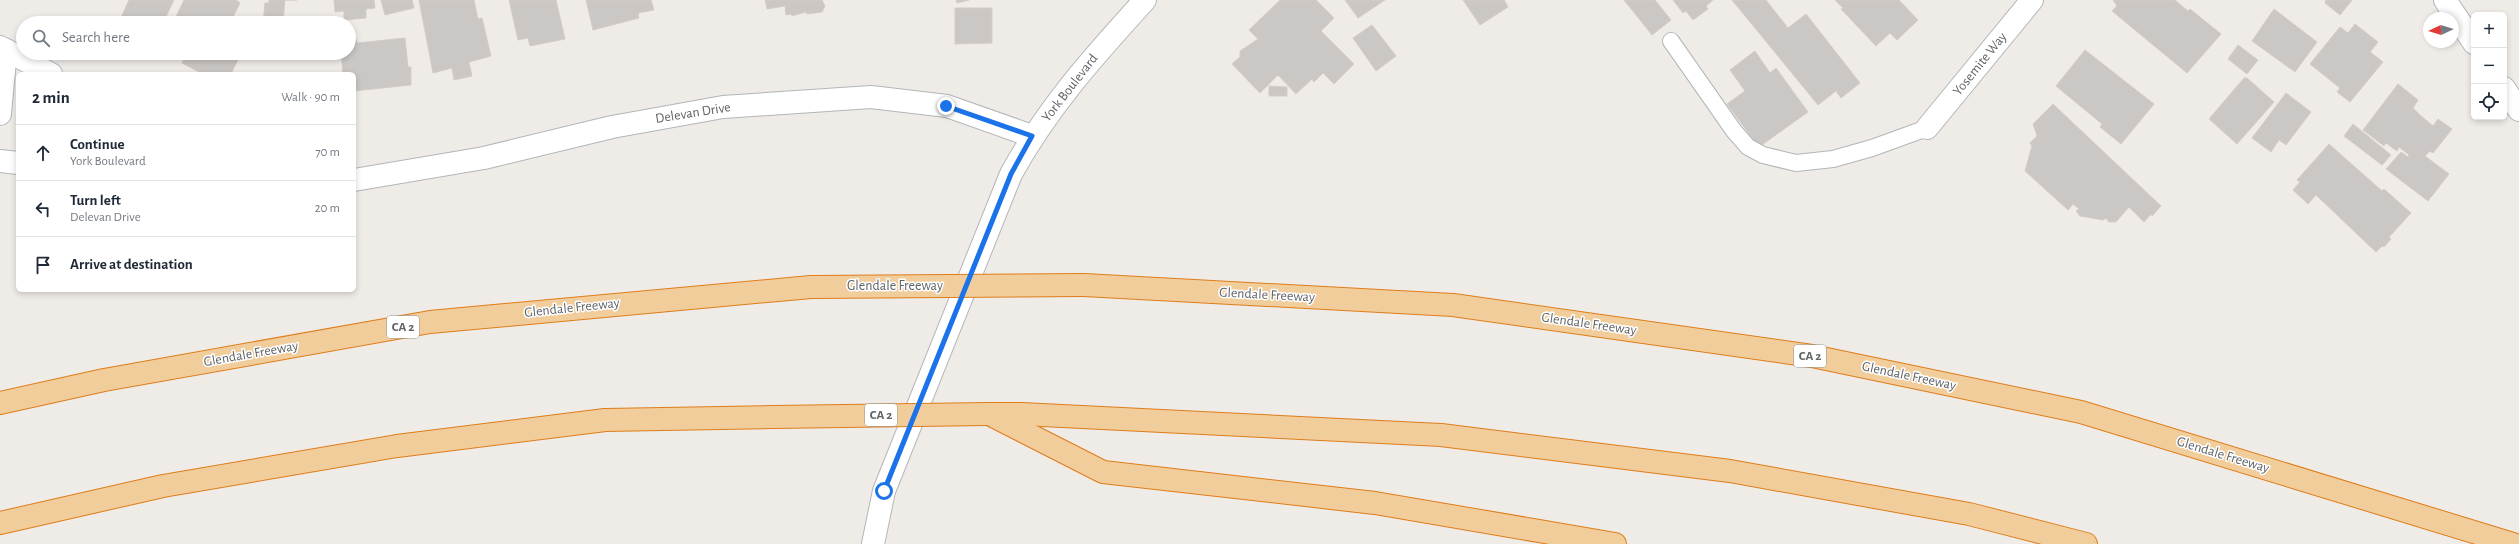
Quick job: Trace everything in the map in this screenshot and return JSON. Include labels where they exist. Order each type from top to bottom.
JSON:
[{"type":"highway","name":"Glendale Freeway","points":[[0,403],[104,380],[430,322],[811,286],[1084,285],[1454,305],[1812,356],[2081,412],[2513,544]]},
{"type":"highway","name":"CA 2","points":[[0,523],[163,486],[397,446],[605,420],[988,414],[1020,421]]},
{"type":"highway","points":[[1020,421],[1103,472],[1375,503],[1615,544]]},
{"type":"highway","points":[[1020,421],[1449,436],[1730,471],[1969,514],[2086,544]]},
{"type":"street","name":"York Boulevard","points":[[873,544],[884,491],[1011,174],[1032,136],[1083,67],[1145,0]]},
{"type":"street","name":"Yosemite Way","points":[[1928,128],[2032,0]]},
{"type":"street","points":[[2445,0],[2471,39]]},
{"type":"street","points":[[0,114],[3,48],[16,55]]},
{"type":"street","points":[[25,60],[47,72]]},
{"type":"street","points":[[2507,92],[2519,110]]},
{"type":"street","name":"Delevan Drive","points":[[356,180],[484,158],[612,127],[723,107],[871,97],[946,106],[1032,136]]},
{"type":"street","points":[[0,161],[16,163]]},
{"type":"lane","points":[[1671,40],[1734,131],[1748,147],[1762,155],[1796,163],[1833,159],[1872,148],[1928,128]]},
{"type":"building","points":[[129,0],[174,0],[166,16],[122,16]]},
{"type":"building","points":[[184,0],[236,0],[240,3],[234,16],[176,16]]},
{"type":"building","points":[[269,0],[285,0],[284,16],[264,16],[265,3],[269,3]]},
{"type":"building","points":[[334,0],[374,0],[375,8],[366,9],[366,18],[356,19],[356,16],[344,16],[344,11],[335,12]]},
{"type":"building","points":[[381,0],[412,0],[414,8],[385,15]]},
{"type":"building","points":[[419,0],[474,0],[478,19],[482,18],[491,56],[469,62],[472,76],[454,80],[452,68],[433,73]]},
{"type":"building","points":[[509,0],[556,0],[565,39],[530,46],[528,38],[518,40]]},
{"type":"building","points":[[586,0],[651,0],[654,10],[638,13],[639,18],[593,30]]},
{"type":"building","points":[[765,0],[822,0],[825,6],[822,12],[807,14],[806,12],[792,16],[792,14],[786,15],[785,6],[767,9]]},
{"type":"building","points":[[956,0],[969,0],[957,3]]},
{"type":"building","points":[[1280,0],[1316,0],[1334,18],[1321,31],[1354,64],[1334,84],[1323,73],[1314,82],[1312,79],[1296,94],[1278,75],[1260,93],[1232,64],[1240,57],[1240,51],[1258,39],[1249,30]]},
{"type":"building","points":[[1345,0],[1385,0],[1358,18]]},
{"type":"building","points":[[1463,0],[1504,0],[1508,7],[1480,25]]},
{"type":"building","points":[[1624,0],[1655,0],[1671,20],[1652,35]]},
{"type":"building","points":[[1673,0],[1713,0],[1706,6],[1708,9],[1693,20],[1686,11],[1683,13]]},
{"type":"building","points":[[1732,0],[1766,0],[1788,28],[1806,14],[1860,83],[1841,98],[1836,91],[1818,105]]},
{"type":"building","points":[[1835,0],[1899,0],[1918,20],[1897,40],[1890,33],[1876,46],[1841,9],[1843,8]]},
{"type":"building","points":[[2113,0],[2175,0],[2188,11],[2190,9],[2221,34],[2187,73],[2112,11],[2117,6]]},
{"type":"building","points":[[2326,0],[2352,0],[2340,15],[2325,3]]},
{"type":"building","points":[[955,8],[992,8],[992,43],[955,44]]},
{"type":"building","points":[[2274,9],[2317,42],[2295,72],[2252,41]]},
{"type":"building","points":[[2355,24],[2378,42],[2370,52],[2383,62],[2350,102],[2337,92],[2340,88],[2310,64],[2340,27],[2348,33]]},
{"type":"building","points":[[1372,25],[1396,56],[1376,71],[1353,38]]},
{"type":"building","points":[[405,38],[408,67],[411,67],[411,85],[356,91],[356,72],[343,72],[342,60],[356,60],[356,39],[357,43]]},
{"type":"building","points":[[2238,45],[2258,60],[2247,74],[2228,59]]},
{"type":"building","points":[[2085,50],[2154,104],[2121,144],[2100,127],[2102,124],[2056,86]]},
{"type":"building","points":[[1755,51],[1770,73],[1776,68],[1808,112],[1759,147],[1727,104],[1745,91],[1730,70]]},
{"type":"building","points":[[184,60],[238,60],[232,72],[199,72],[182,63]]},
{"type":"building","points":[[2244,78],[2247,78],[2274,102],[2237,144],[2209,119]]},
{"type":"building","points":[[2398,84],[2418,100],[2413,108],[2433,126],[2438,119],[2452,129],[2433,153],[2430,151],[2425,156],[2449,174],[2428,201],[2386,169],[2401,152],[2408,157],[2409,155],[2399,147],[2397,151],[2386,143],[2384,146],[2363,130]]},
{"type":"building","points":[[1269,86],[1287,87],[1287,96],[1269,96]]},
{"type":"building","points":[[2286,93],[2311,112],[2286,145],[2279,140],[2271,152],[2252,138]]},
{"type":"building","points":[[2053,104],[2161,206],[2152,216],[2151,214],[2144,222],[2129,207],[2116,222],[2109,222],[2106,218],[2103,220],[2080,216],[2076,211],[2079,209],[2073,204],[2068,210],[2025,171],[2032,146],[2030,143],[2037,136],[2033,124]]},
{"type":"building","points":[[2353,124],[2391,155],[2382,165],[2344,136]]},
{"type":"building","points":[[2329,144],[2382,191],[2384,189],[2411,213],[2389,237],[2391,239],[2384,247],[2382,246],[2376,252],[2316,195],[2308,204],[2293,190],[2300,182],[2297,180]]},
{"type":"route","points":[[884,491],[1011,174],[1032,136],[946,106]]}]
